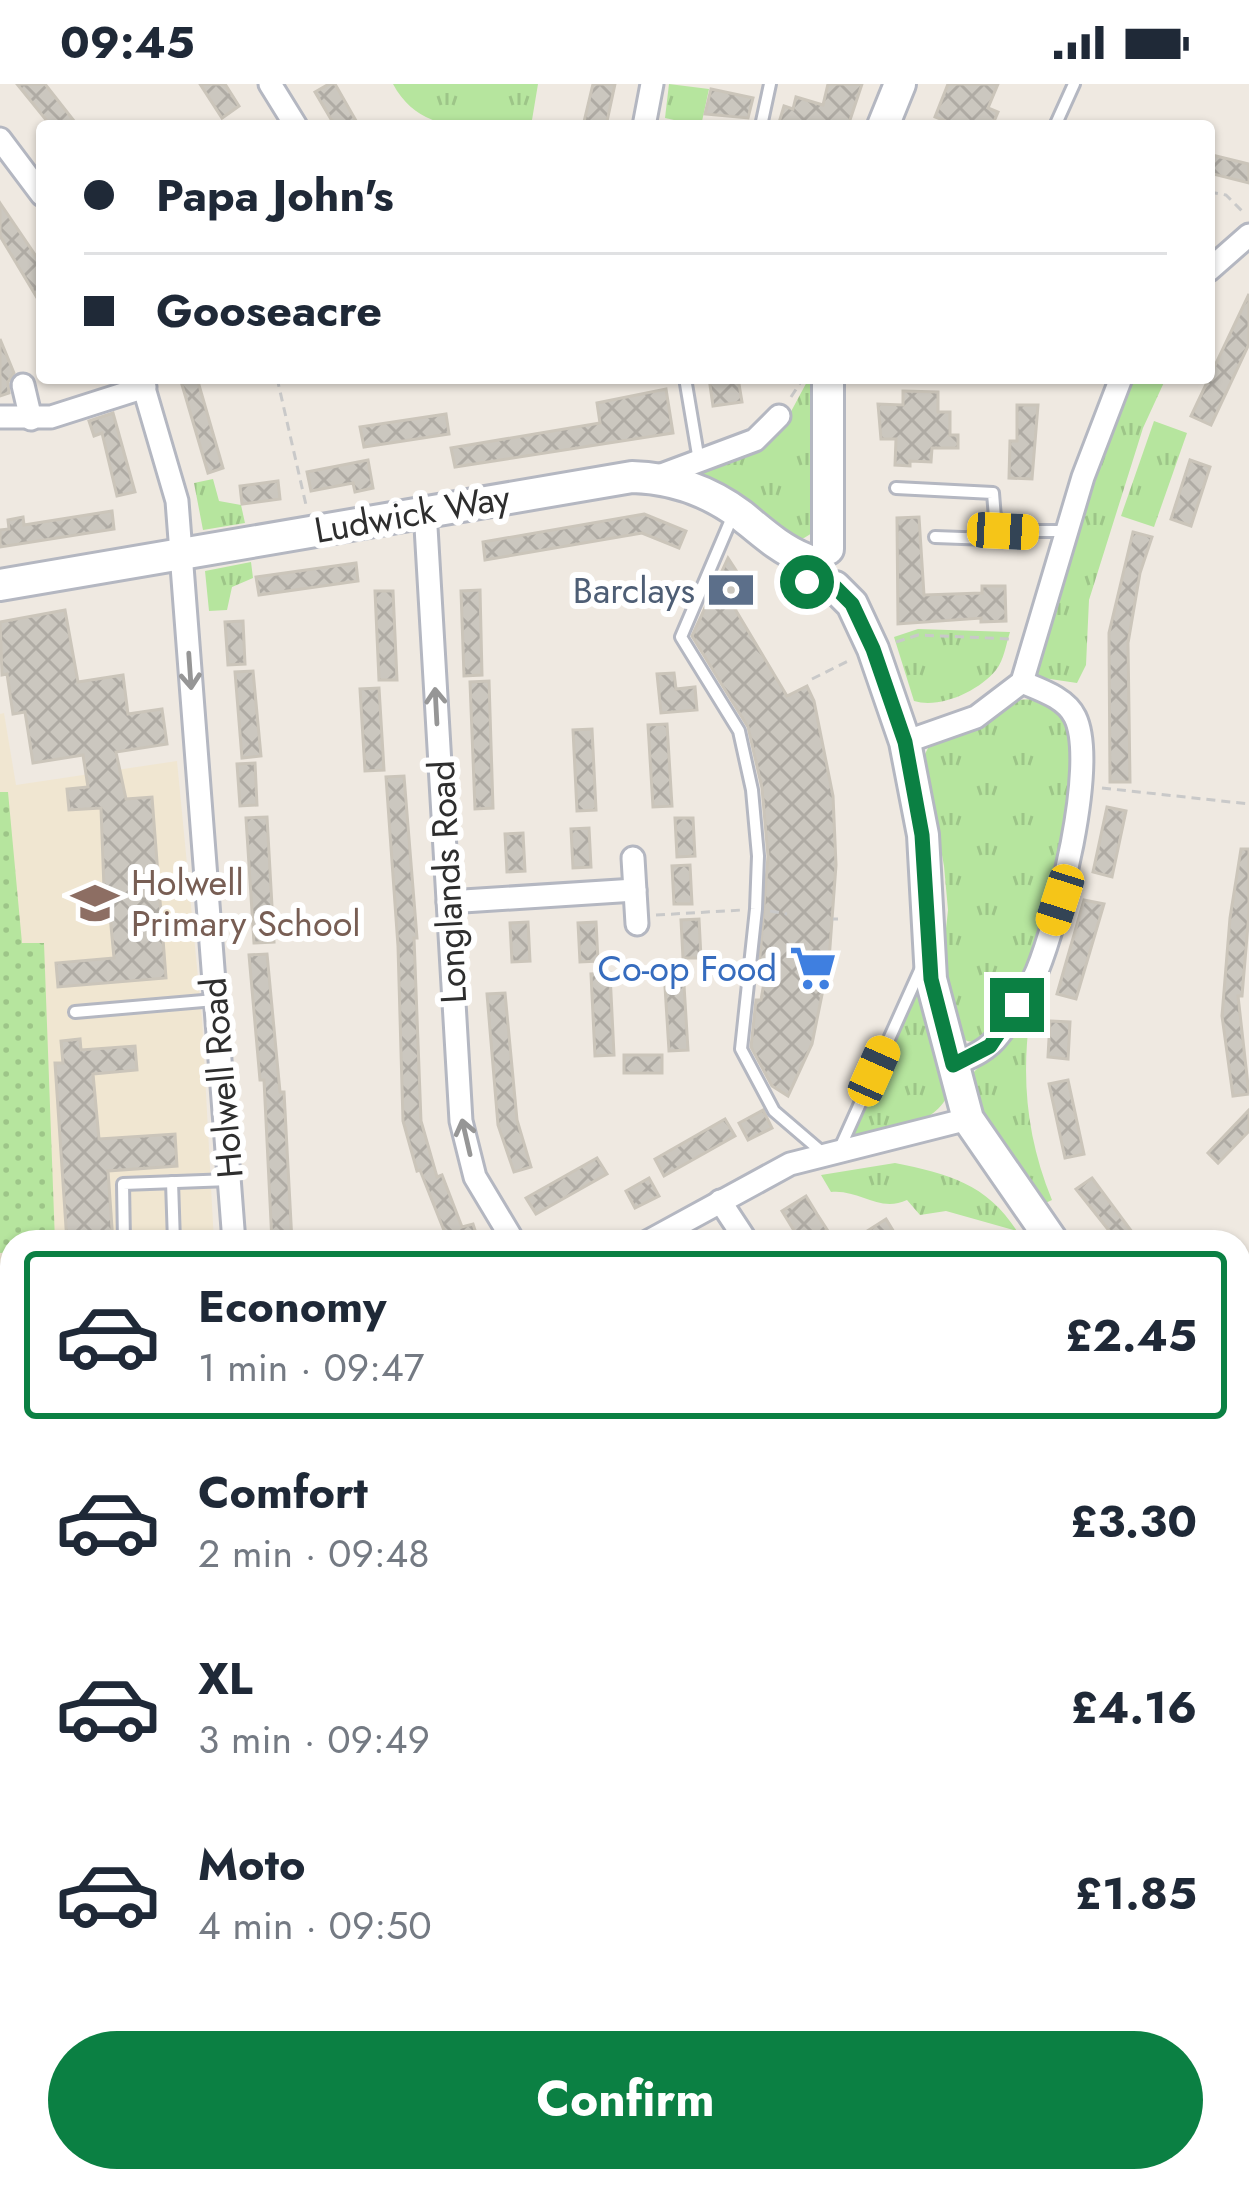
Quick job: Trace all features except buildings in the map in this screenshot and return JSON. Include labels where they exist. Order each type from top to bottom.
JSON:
[{"type":"street","points":[[271,84],[292,120]]},
{"type":"street","points":[[645,120],[652,84]]},
{"type":"street","points":[[885,120],[900,84]]},
{"type":"street","points":[[0,139],[36,187]]},
{"type":"street","points":[[1215,265],[1249,235]]},
{"type":"street","points":[[0,417],[51,417],[138,384]]},
{"type":"street","name":"Holwell Road","points":[[144,384],[171,470],[182,555],[233,1230]]},
{"type":"street","points":[[817,554],[828,384]]},
{"type":"street","points":[[905,742],[976,717],[1022,682],[1083,477],[1119,384]]},
{"type":"street","points":[[23,386],[31,419]]},
{"type":"street","points":[[655,477],[755,440],[778,416]]},
{"type":"street","name":"Ludwick Way","points":[[0,585],[425,510],[655,477],[682,483],[735,510],[781,548],[817,554],[804,577],[812,587],[835,587],[852,604],[873,649]]},
{"type":"street","name":"Longlands Road","points":[[425,510],[461,1121],[475,1177],[507,1230]]},
{"type":"street","points":[[873,649],[905,742],[922,835],[928,951],[937,1011],[968,1119],[1045,1230]]},
{"type":"street","points":[[953,1065],[979,1054],[999,1036],[1036,974],[1060,900],[1082,755],[1075,716],[1054,695],[1022,682]]},
{"type":"street","points":[[633,858],[636,920]]},
{"type":"street","points":[[448,902],[635,890]]},
{"type":"street","points":[[668,1230],[768,1174],[831,1152],[968,1119]]},
{"type":"street","points":[[720,1201],[739,1230]]},
{"type":"lane","points":[[762,120],[770,84]]},
{"type":"lane","points":[[1057,120],[1074,84]]},
{"type":"lane","points":[[687,384],[699,461]]},
{"type":"lane","points":[[896,488],[993,493],[995,518],[1003,531]]},
{"type":"lane","points":[[735,510],[681,637],[740,731],[752,790],[758,856],[756,909],[741,1049],[774,1111],[831,1152],[928,951]]},
{"type":"lane","points":[[935,537],[1067,531]]},
{"type":"lane","points":[[75,1012],[215,1000]]},
{"type":"lane","points":[[124,1230],[123,1184],[230,1180]]},
{"type":"lane","points":[[172,1182],[174,1230]]},
{"type":"path","points":[[1215,193],[1226,195],[1242,211]]},
{"type":"path","points":[[278,384],[311,531]]},
{"type":"path","points":[[778,416],[798,384]]},
{"type":"path","points":[[812,679],[873,649],[918,635],[1034,639]]},
{"type":"path","points":[[1079,785],[1249,804]]},
{"type":"path","points":[[636,920],[756,909],[787,914]]},
{"type":"shaded area","name":"Holwell Primary School","points":[[4,713],[16,785],[177,761],[202,1019],[213,1230],[0,1230],[0,714]]},
{"type":"green space","points":[[393,84],[538,84],[532,120],[433,120],[405,101]]},
{"type":"green space","points":[[669,84],[709,89],[702,120],[665,118]]},
{"type":"green space","points":[[806,384],[822,384],[817,530],[804,538],[791,539],[692,479],[694,473],[787,419]]},
{"type":"green space","points":[[1127,384],[1163,384],[1143,428],[1089,600],[1086,665],[1077,683],[1030,676],[1088,479]]},
{"type":"green space","points":[[1154,421],[1187,433],[1154,527],[1121,516]]},
{"type":"green space","points":[[213,479],[219,501],[241,505],[245,523],[203,530],[194,483]]},
{"type":"green space","points":[[251,562],[253,578],[232,587],[227,610],[209,611],[205,571]]},
{"type":"green space","points":[[918,629],[1010,632],[1001,662],[989,678],[958,696],[924,703],[914,701],[894,637]]},
{"type":"green space","points":[[1033,699],[1060,712],[1070,726],[1072,794],[1064,843],[1020,992],[1000,1025],[980,1041],[969,1041],[954,1034],[941,975],[948,910],[924,756],[941,737],[988,721],[1017,700]]},
{"type":"green space","points":[[0,792],[8,792],[22,943],[44,943],[55,1230],[0,1230]]},
{"type":"green space","points":[[920,981],[949,1091],[934,1113],[922,1120],[851,1138]]},
{"type":"green space","points":[[1022,1012],[1030,1014],[1026,1086],[1032,1132],[1052,1200],[1039,1206],[980,1116],[971,1075],[1002,1043]]},
{"type":"green space","points":[[895,1163],[932,1172],[979,1191],[1016,1230],[946,1211],[920,1215],[907,1200],[887,1204],[831,1192],[821,1175]]},
{"type":"place","name":"Barclays","points":[[731,590]]},
{"type":"place","name":"Holwell Primary School","points":[[95,903]]},
{"type":"place","name":"Co-op Food","points":[[813,968]]},
{"type":"route","points":[[807,582],[817,590],[835,587],[852,604],[905,742],[922,835],[931,979],[953,1065],[990,1046],[1017,1005]]}]
